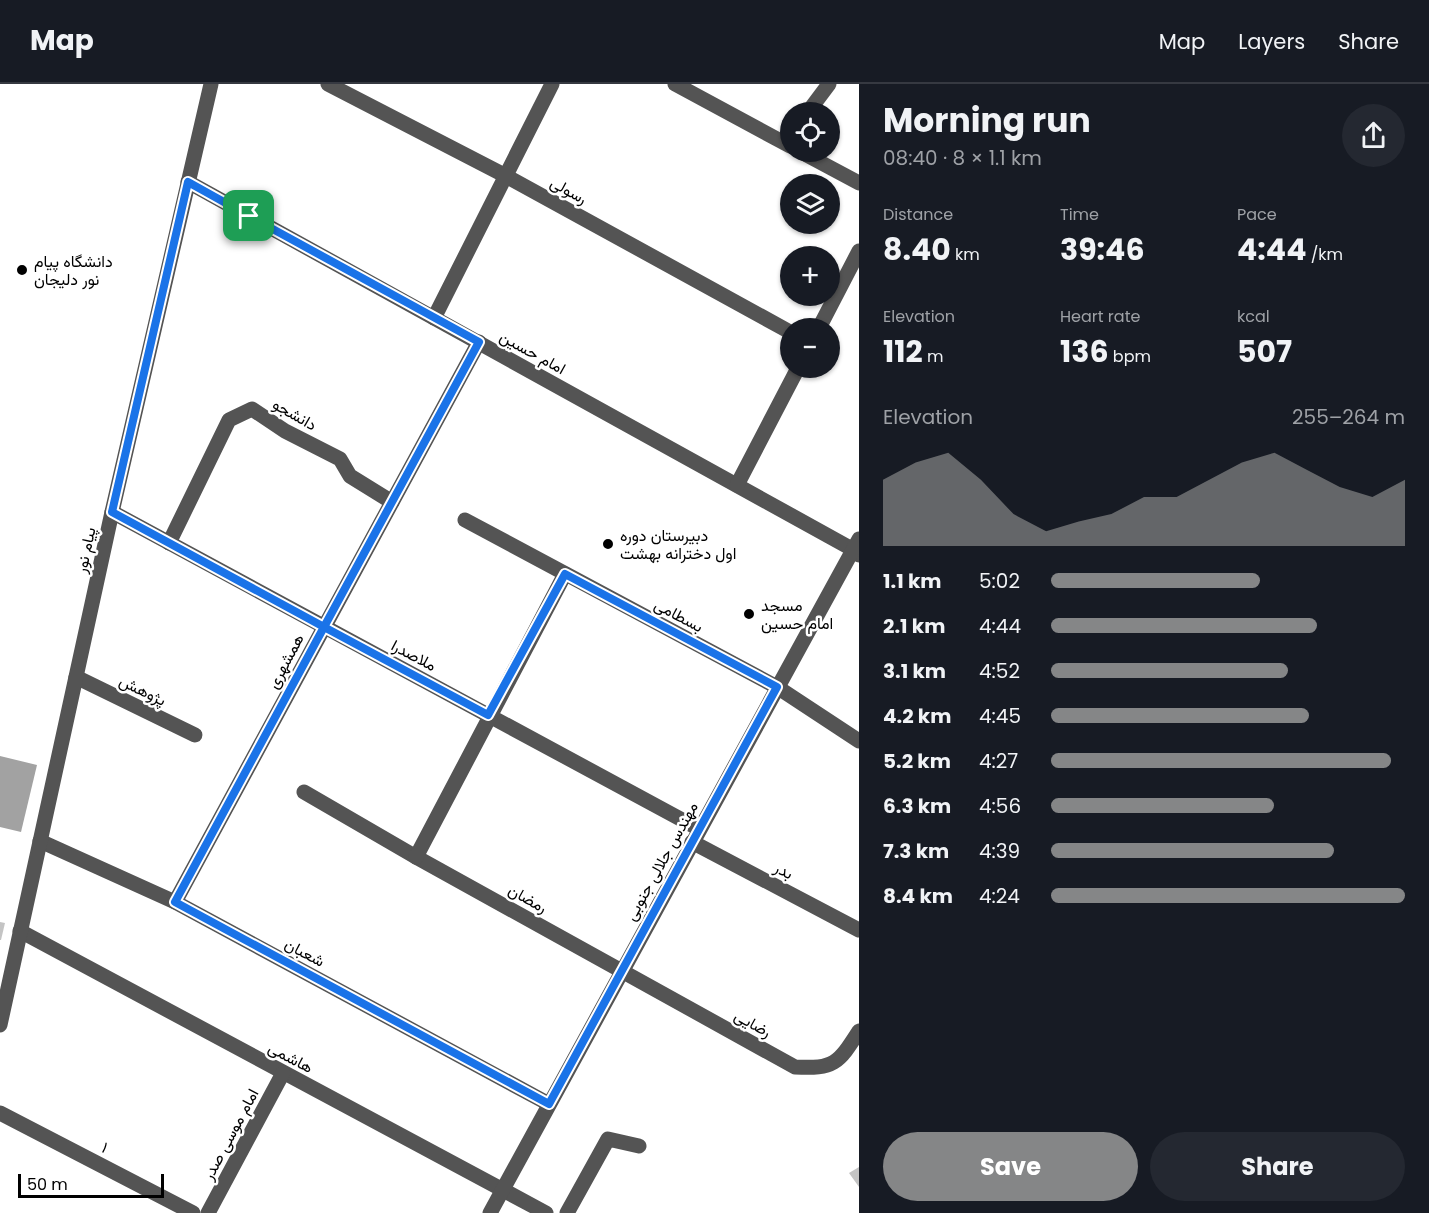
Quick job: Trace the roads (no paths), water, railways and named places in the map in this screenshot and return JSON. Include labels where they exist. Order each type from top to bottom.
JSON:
[{"type":"street","name":"پیام نور","points":[[0,1025],[112,512],[211,84]]},
{"type":"street","name":"رسولی","points":[[328,84],[506,176],[780,327]]},
{"type":"street","points":[[434,318],[552,84]]},
{"type":"street","points":[[675,84],[780,136]]},
{"type":"street","points":[[816,102],[829,84]]},
{"type":"street","points":[[820,162],[859,183]]},
{"type":"street","name":"امام حسین","points":[[188,182],[737,485],[857,548]]},
{"type":"street","points":[[824,318],[859,251]]},
{"type":"street","name":"همشهری","points":[[175,902],[439,411],[479,342]]},
{"type":"street","points":[[737,485],[793,378]]},
{"type":"street","name":"دانشجو","points":[[169,543],[229,420],[252,409],[285,431],[340,459],[350,476],[392,502]]},
{"type":"street","name":"ملاصدرا","points":[[112,512],[488,715],[696,836]]},
{"type":"street","name":"بسطامی","points":[[465,520],[777,687],[859,741]]},
{"type":"street","name":"مهندس جلالی جنوبی","points":[[490,1213],[777,687],[857,548]]},
{"type":"street","points":[[416,857],[488,715],[565,574]]},
{"type":"street","name":"پژوهش","points":[[76,677],[195,735]]},
{"type":"street","name":"رمضان","points":[[304,792],[416,857],[622,970]]},
{"type":"street","name":"بدر","points":[[696,836],[859,930]]},
{"type":"street","name":"شعبان","points":[[40,841],[175,902],[549,1104]]},
{"type":"street","name":"هاشمی","points":[[20,931],[546,1213]]},
{"type":"street","name":"رضایی","points":[[622,970],[795,1067],[823,1068],[844,1054],[859,1031]]},
{"type":"street","name":"امام موسی صدر","points":[[208,1213],[283,1073]]},
{"type":"street","name":"۱","points":[[0,1113],[193,1213]]},
{"type":"street","points":[[567,1213],[608,1139],[639,1146]]},
{"type":"place","name":"دانشگاه پیام نور دلیجان","points":[[22,270]]},
{"type":"place","name":"دبیرستان دوره اول دخترانه بهشت","points":[[608,544]]},
{"type":"place","name":"مسجد امام حسین","points":[[749,614]]}]
